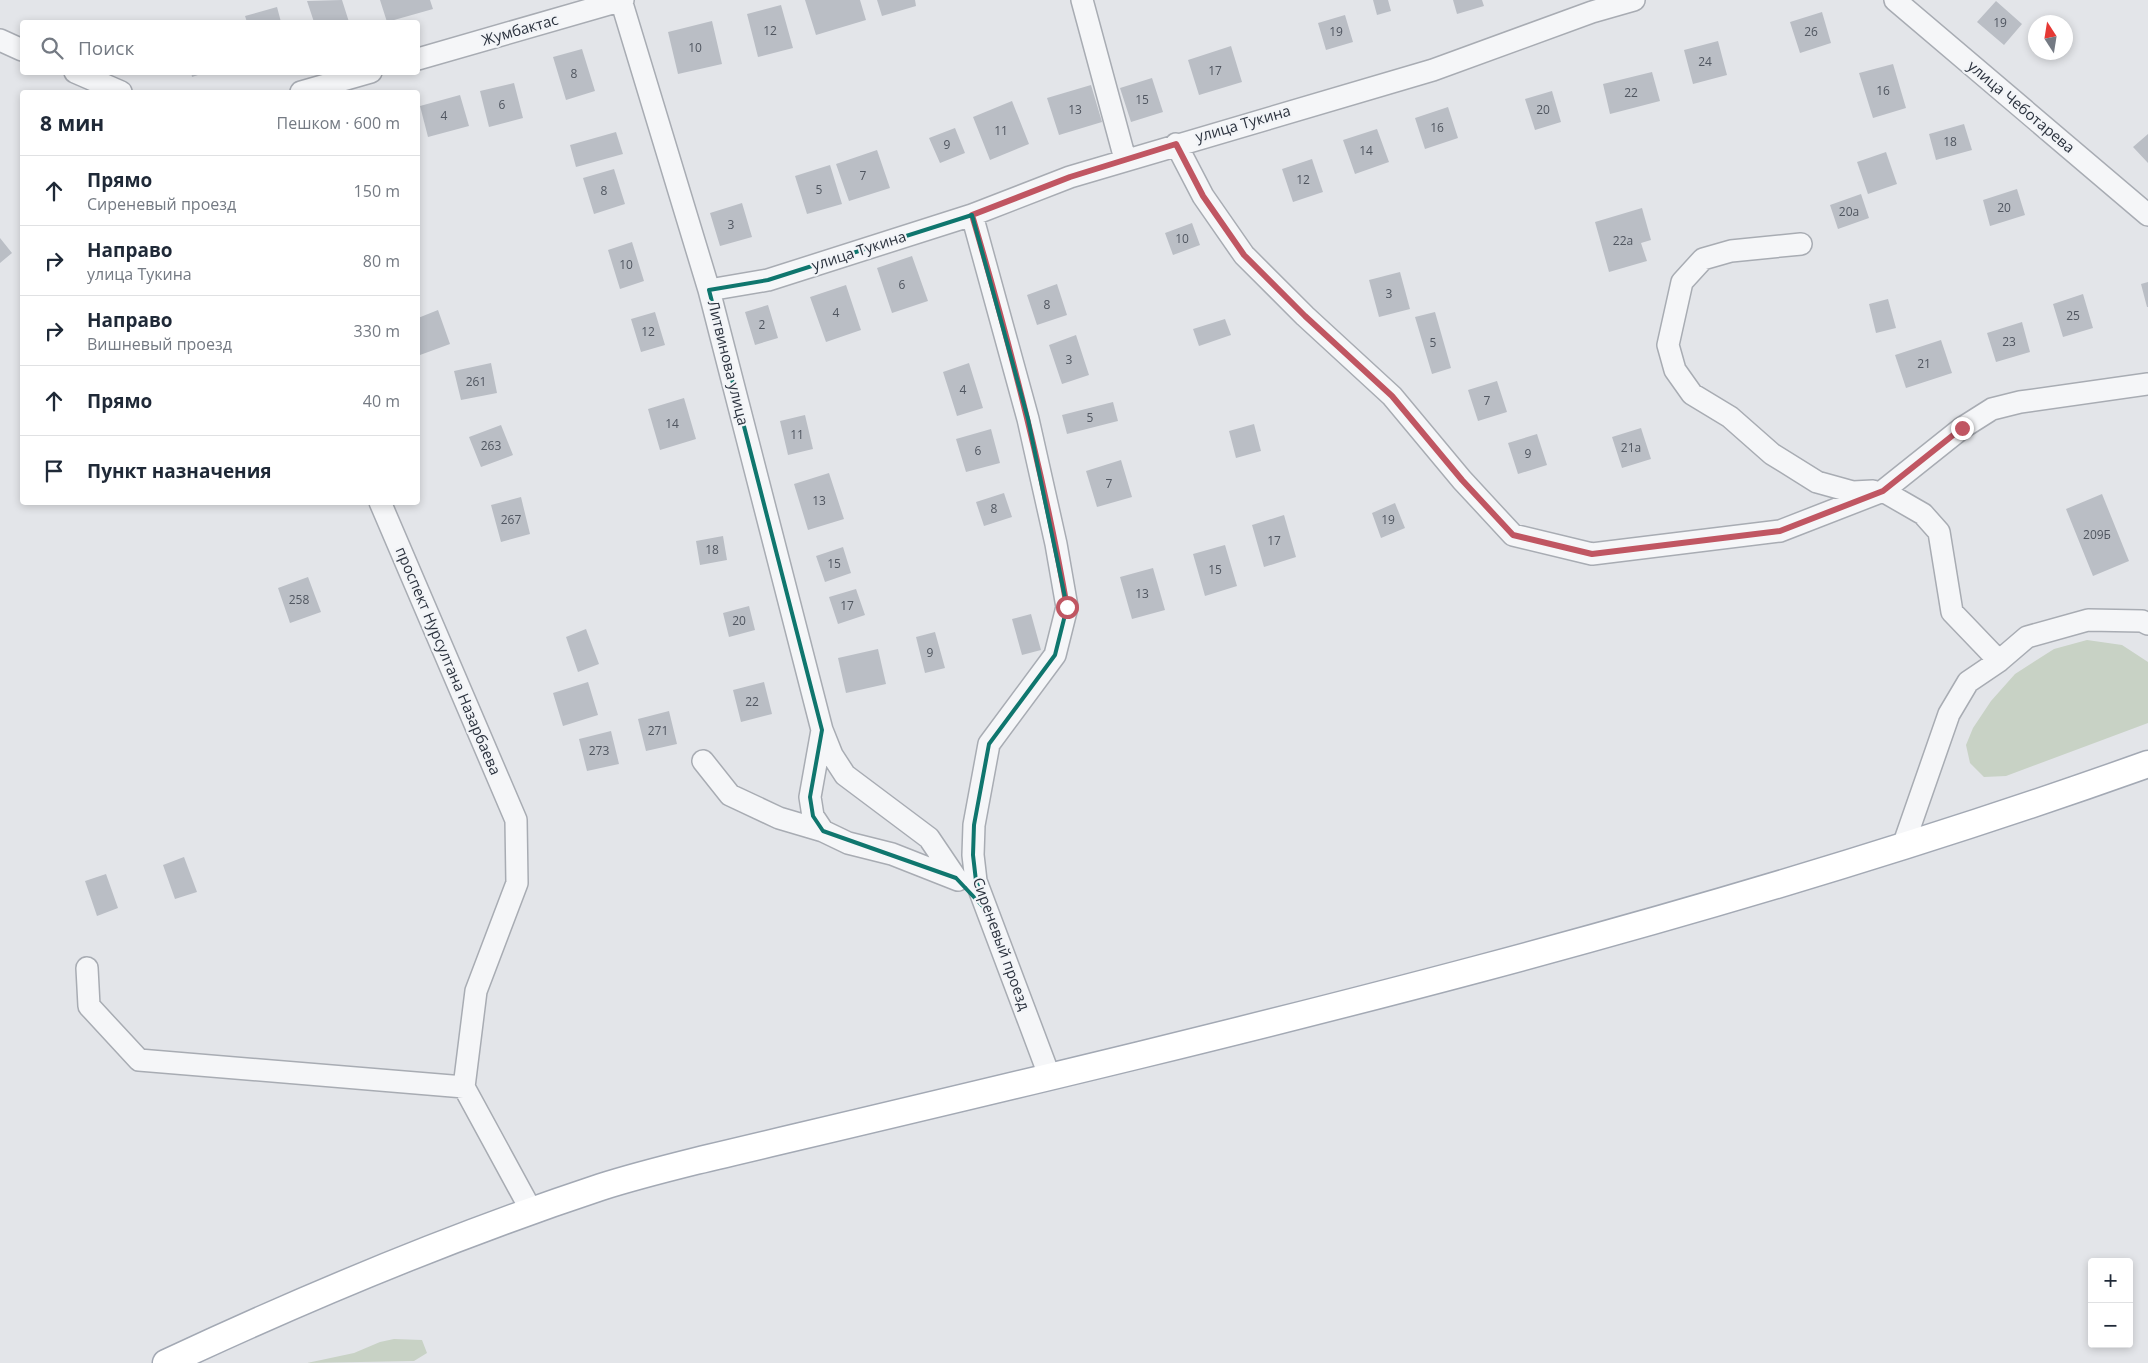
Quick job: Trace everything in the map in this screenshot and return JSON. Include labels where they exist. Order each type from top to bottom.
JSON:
[{"type":"main road","points":[[166,1363],[258,1320],[428,1250],[602,1186],[696,1161],[1485,969],[1706,907],[1903,846],[2148,764]]},
{"type":"street","name":"Жумбактас","points":[[420,58],[621,0]]},
{"type":"street","name":"Литвинова улица","points":[[621,0],[709,290],[822,730],[832,756],[845,775],[929,838],[956,878],[988,912]]},
{"type":"street","points":[[1082,0],[1125,159]]},
{"type":"street","name":"улица Тукина","points":[[709,290],[768,280],[972,215],[1070,177],[1125,159],[1433,70],[1592,12],[1634,0]]},
{"type":"street","name":"улица Чеботарева","points":[[1895,0],[2148,215]]},
{"type":"street","points":[[0,40],[20,49]]},
{"type":"street","points":[[82,75],[116,90]]},
{"type":"street","points":[[308,90],[360,75]]},
{"type":"street","points":[[1176,144],[1203,196],[1244,255],[1305,316],[1392,396],[1462,480],[1513,535],[1592,554],[1780,531],[1883,491],[1962,428],[1992,409],[2020,402],[2148,384]]},
{"type":"street","name":"Сиреневый проезд","points":[[972,215],[1028,419],[1056,544],[1067,607],[1055,655],[989,744],[974,825],[973,855],[976,882],[1049,1076]]},
{"type":"street","points":[[1801,244],[1731,251],[1703,259],[1682,282],[1668,345],[1675,370],[1692,394],[1730,417],[1772,454],[1817,482],[1853,492],[1883,491],[1923,514],[1939,532],[1952,612],[1999,661]]},
{"type":"street","name":"проспект Нурсултана Назарбаева","points":[[381,505],[516,820],[518,883],[476,991],[464,1087]]},
{"type":"street","points":[[1903,846],[1949,714],[1968,682],[1999,661],[2027,638],[2088,620],[2142,621],[2148,624]]},
{"type":"street","points":[[822,730],[810,797],[813,816],[823,830]]},
{"type":"street","points":[[703,760],[730,794],[779,818],[823,830],[848,843],[892,854],[956,878]]},
{"type":"street","points":[[87,968],[89,1006],[139,1060],[464,1087],[532,1212]]},
{"type":"highlighted area","points":[[972,215],[1028,419],[1067,607],[1055,655],[989,744],[974,825],[973,855],[976,881],[988,912],[956,878],[823,831],[813,816],[810,797],[822,730],[709,290],[768,280]]},
{"type":"shaded area","points":[[2087,640],[2122,645],[2148,662],[2148,723],[2006,776],[1984,777],[1970,763],[1966,745],[1973,728],[1991,701],[2015,674],[2054,649]]},
{"type":"shaded area","points":[[394,1339],[422,1340],[427,1353],[414,1361],[307,1363],[354,1353],[380,1342]]},
{"type":"building","points":[[342,0],[348,20],[313,20],[307,1]]},
{"type":"building","points":[[380,0],[430,0],[433,9],[394,20],[386,20]]},
{"type":"building","points":[[805,0],[860,0],[866,20],[816,35]]},
{"type":"building","points":[[877,0],[915,0],[916,6],[882,16]]},
{"type":"building","points":[[1373,0],[1388,0],[1391,11],[1377,15]]},
{"type":"building","points":[[1453,0],[1482,0],[1484,6],[1457,14]]},
{"type":"building","points":[[1996,1],[2022,24],[2004,45],[1977,22]]},
{"type":"building","points":[[781,5],[793,48],[758,57],[747,14]]},
{"type":"building","points":[[277,7],[280,20],[246,20],[245,16]]},
{"type":"building","points":[[1822,12],[1831,43],[1800,53],[1790,22]]},
{"type":"building","points":[[1345,15],[1353,42],[1326,50],[1318,23]]},
{"type":"building","points":[[712,21],[722,64],[678,74],[668,32]]},
{"type":"building","points":[[1718,41],[1727,75],[1693,84],[1684,50]]},
{"type":"building","points":[[1231,46],[1242,82],[1199,95],[1188,60]]},
{"type":"building","points":[[582,49],[595,91],[566,100],[553,57]]},
{"type":"building","points":[[1893,64],[1906,108],[1873,118],[1859,73]]},
{"type":"building","points":[[1652,72],[1660,101],[1610,114],[1603,84]]},
{"type":"building","points":[[1152,78],[1163,112],[1131,122],[1120,88]]},
{"type":"building","points":[[514,83],[523,118],[489,127],[480,91]]},
{"type":"building","points":[[1091,85],[1102,122],[1059,135],[1047,98]]},
{"type":"building","points":[[1552,91],[1561,122],[1535,130],[1525,99]]},
{"type":"building","points":[[460,95],[469,126],[428,137],[420,106]]},
{"type":"building","points":[[1012,101],[1029,144],[990,160],[973,117]]},
{"type":"building","points":[[1448,107],[1458,138],[1425,149],[1415,118]]},
{"type":"building","points":[[1964,124],[1972,150],[1936,160],[1929,134]]},
{"type":"building","points":[[955,128],[965,153],[940,163],[929,138]]},
{"type":"building","points":[[1377,129],[1389,162],[1355,174],[1343,140]]},
{"type":"building","points":[[616,132],[623,154],[576,167],[570,145]]},
{"type":"building","points":[[2148,134],[2148,163],[2133,147]]},
{"type":"building","points":[[877,150],[890,188],[849,201],[836,164]]},
{"type":"building","points":[[1886,152],[1897,184],[1868,194],[1857,162]]},
{"type":"building","points":[[1312,159],[1323,192],[1293,202],[1282,169]]},
{"type":"building","points":[[830,165],[842,204],[807,214],[795,176]]},
{"type":"building","points":[[614,169],[625,204],[594,214],[583,178]]},
{"type":"building","points":[[2017,189],[2025,215],[1990,226],[1983,200]]},
{"type":"building","points":[[1861,194],[1869,218],[1838,229],[1830,205]]},
{"type":"building","points":[[742,203],[752,237],[720,246],[710,213]]},
{"type":"building","points":[[1642,208],[1651,240],[1641,243],[1647,261],[1609,272],[1595,222]]},
{"type":"building","points":[[1192,223],[1200,245],[1173,255],[1165,233]]},
{"type":"building","points":[[0,238],[12,253],[0,263]]},
{"type":"building","points":[[632,242],[644,281],[620,289],[608,250]]},
{"type":"building","points":[[912,256],[928,301],[892,313],[877,268]]},
{"type":"building","points":[[1400,272],[1410,309],[1379,317],[1369,280]]},
{"type":"building","points":[[2148,282],[2148,307],[2147,307],[2141,284]]},
{"type":"building","points":[[1057,284],[1067,315],[1037,325],[1027,295]]},
{"type":"building","points":[[846,285],[861,330],[826,342],[810,297]]},
{"type":"building","points":[[2083,294],[2093,328],[2063,337],[2053,304]]},
{"type":"building","points":[[1888,299],[1896,328],[1876,333],[1869,304]]},
{"type":"building","points":[[768,305],[778,338],[755,345],[745,312]]},
{"type":"building","points":[[438,310],[450,344],[420,355],[420,317]]},
{"type":"building","points":[[655,312],[665,345],[641,352],[631,319]]},
{"type":"building","points":[[1435,312],[1451,368],[1432,374],[1415,317]]},
{"type":"building","points":[[1225,319],[1231,335],[1199,346],[1193,329]]},
{"type":"building","points":[[2022,322],[2030,352],[1996,362],[1987,333]]},
{"type":"building","points":[[1076,335],[1089,375],[1062,384],[1049,345]]},
{"type":"building","points":[[1941,340],[1952,373],[1906,388],[1895,355]]},
{"type":"building","points":[[491,363],[497,393],[461,400],[454,371]]},
{"type":"building","points":[[969,363],[983,408],[957,416],[943,372]]},
{"type":"building","points":[[1497,381],[1507,412],[1478,421],[1468,390]]},
{"type":"building","points":[[684,398],[696,439],[660,450],[648,409]]},
{"type":"building","points":[[1113,402],[1118,421],[1067,434],[1062,415]]},
{"type":"building","points":[[805,415],[813,449],[788,455],[780,421]]},
{"type":"building","points":[[1254,424],[1261,451],[1236,458],[1229,431]]},
{"type":"building","points":[[501,425],[513,455],[481,467],[469,437]]},
{"type":"building","points":[[1641,428],[1651,459],[1622,468],[1612,437]]},
{"type":"building","points":[[991,429],[1000,463],[966,472],[956,439]]},
{"type":"building","points":[[1537,434],[1547,465],[1518,474],[1508,443]]},
{"type":"building","points":[[1121,460],[1132,497],[1097,507],[1086,471]]},
{"type":"building","points":[[829,473],[844,519],[808,530],[794,484]]},
{"type":"building","points":[[1004,493],[1012,517],[984,526],[976,502]]},
{"type":"building","points":[[2102,494],[2129,561],[2093,576],[2066,509]]},
{"type":"building","points":[[521,497],[530,534],[501,542],[491,505]]},
{"type":"building","points":[[1395,503],[1405,528],[1381,538],[1372,513]]},
{"type":"building","points":[[1284,515],[1296,557],[1264,567],[1252,525]]},
{"type":"building","points":[[723,536],[727,560],[700,565],[696,541]]},
{"type":"building","points":[[1225,545],[1237,586],[1205,596],[1193,554]]},
{"type":"building","points":[[843,547],[851,573],[825,582],[816,556]]},
{"type":"building","points":[[1153,568],[1165,610],[1132,619],[1120,577]]},
{"type":"building","points":[[308,577],[321,612],[290,623],[278,588]]},
{"type":"building","points":[[856,589],[865,615],[838,624],[829,597]]},
{"type":"building","points":[[749,606],[755,630],[729,637],[723,613]]},
{"type":"building","points":[[1031,614],[1041,650],[1022,655],[1012,619]]},
{"type":"building","points":[[586,629],[599,664],[578,672],[566,637]]},
{"type":"building","points":[[935,632],[945,668],[925,673],[916,637]]},
{"type":"building","points":[[878,649],[886,684],[846,693],[838,658]]},
{"type":"building","points":[[588,682],[598,715],[563,726],[553,693]]},
{"type":"building","points":[[764,682],[772,714],[741,722],[733,690]]},
{"type":"building","points":[[669,711],[677,744],[646,751],[638,719]]},
{"type":"building","points":[[611,731],[619,764],[587,771],[579,739]]},
{"type":"building","points":[[184,857],[197,892],[175,899],[163,865]]},
{"type":"building","points":[[106,874],[118,908],[97,916],[85,881]]},
{"type":"route","points":[[1067,607],[1056,544],[1028,419],[972,215],[1070,177],[1176,144],[1203,196],[1244,255],[1305,316],[1392,396],[1462,480],[1513,535],[1592,554],[1780,531],[1883,491],[1962,428]]}]
